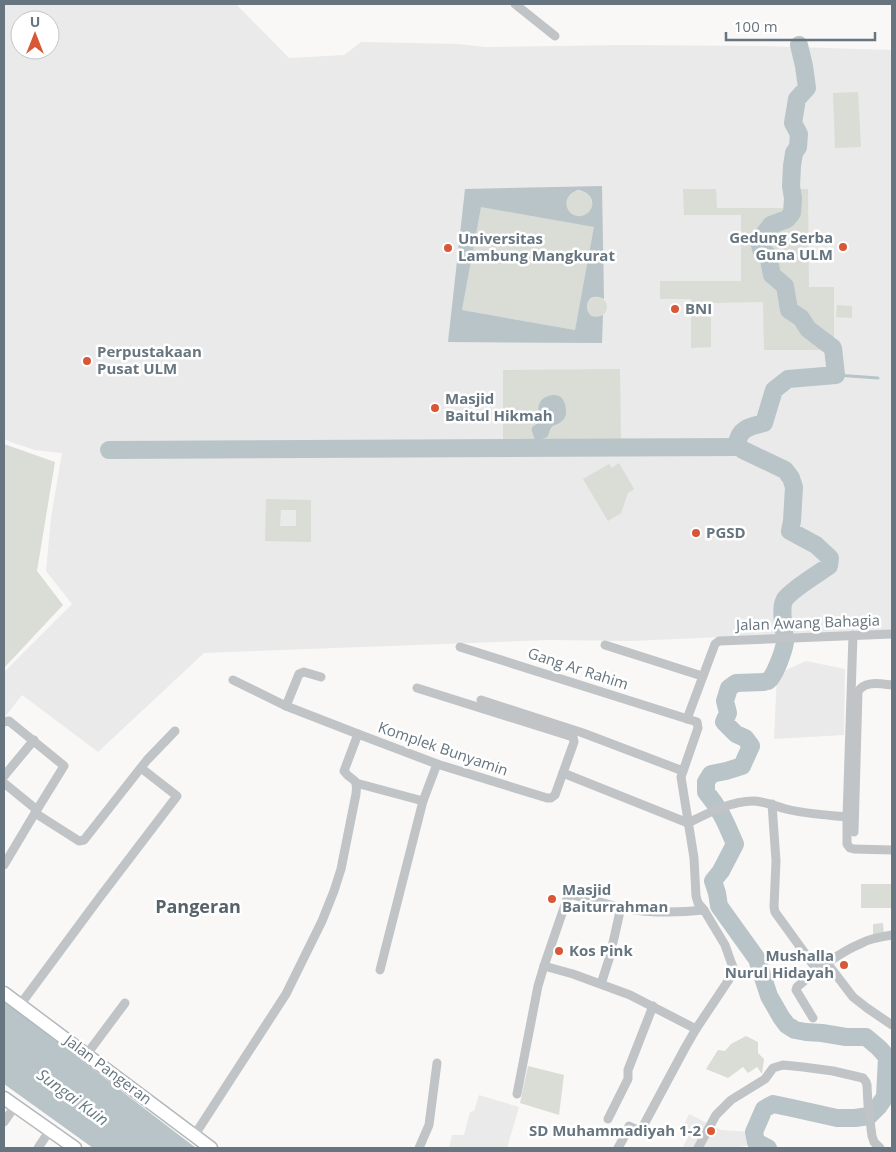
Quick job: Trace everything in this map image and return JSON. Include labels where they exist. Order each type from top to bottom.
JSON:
[{"type":"street","points":[[516,4],[554,36]]},
{"type":"street","name":"Jalan Awang Bahagia","points":[[702,676],[718,641],[892,634]]},
{"type":"street","points":[[852,635],[847,844],[850,848],[854,849],[892,850]]},
{"type":"street","points":[[605,645],[702,676],[687,719],[697,722],[698,725],[681,777],[694,858],[696,896],[698,903],[725,945],[733,971],[696,1028],[641,1130],[629,1126],[618,1148]]},
{"type":"street","name":"Gang Ar Rahim","points":[[460,647],[687,719]]},
{"type":"street","points":[[286,706],[299,674],[304,672],[321,677]]},
{"type":"street","points":[[233,680],[286,706],[358,734]]},
{"type":"street","points":[[854,832],[859,688],[867,684],[892,685]]},
{"type":"street","name":"Komplek Bunyamin","points":[[356,783],[344,771],[358,734],[436,764],[547,798],[551,798],[555,794],[574,742],[573,737],[417,688]]},
{"type":"street","points":[[480,700],[583,733],[683,771]]},
{"type":"street","points":[[4,722],[9,721],[64,766],[4,865]]},
{"type":"street","points":[[4,783],[36,811],[79,841],[82,841],[140,768],[175,731]]},
{"type":"street","points":[[4,776],[34,740]]},
{"type":"street","points":[[380,970],[423,801],[436,764]]},
{"type":"street","points":[[20,1005],[100,896],[177,796],[140,768]]},
{"type":"street","points":[[563,773],[688,823],[727,806],[751,801],[814,814],[847,817]]},
{"type":"street","points":[[194,1136],[286,994],[322,921],[341,869],[356,794],[356,783],[423,801]]},
{"type":"street","points":[[772,804],[776,861],[775,912],[817,970]]},
{"type":"street","points":[[517,1094],[538,986],[569,895],[573,894],[621,907],[658,911],[691,912],[704,910]]},
{"type":"street","points":[[601,984],[610,956],[621,907]]},
{"type":"street","points":[[813,1018],[796,990],[797,986],[827,963],[861,943],[892,935]]},
{"type":"street","points":[[827,963],[853,997],[892,1024]]},
{"type":"street","points":[[544,966],[630,995],[696,1028]]},
{"type":"street","name":"Jalan Pangeran","points":[[4,993],[211,1148]]},
{"type":"street","points":[[87,1054],[125,1003]]},
{"type":"street","points":[[608,1119],[628,1079],[628,1070],[653,1006]]},
{"type":"street","points":[[419,1148],[429,1125],[437,1063]]},
{"type":"street","points":[[698,1148],[716,1115],[731,1100],[765,1079],[771,1069],[783,1065],[861,1076],[867,1085],[870,1127],[874,1142],[880,1148]]},
{"type":"street","points":[[4,1098],[75,1148]]},
{"type":"street","points":[[4,1122],[15,1106]]},
{"type":"street","points":[[38,1148],[50,1130]]},
{"type":"shaded area","name":"Universitas Lambung Mangkurat","points":[[4,4],[236,4],[289,58],[344,55],[361,42],[458,44],[485,47],[623,45],[762,46],[892,50],[892,633],[796,634],[630,641],[549,640],[204,653],[98,752],[22,695],[4,718],[4,672],[72,604],[46,571],[51,518],[62,453],[35,450],[4,439]]},
{"type":"shaded area","points":[[858,92],[861,147],[835,148],[833,93]]},
{"type":"shaded area","points":[[683,189],[716,189],[717,208],[785,208],[785,189],[808,189],[809,287],[834,287],[834,350],[764,350],[763,302],[711,303],[711,347],[691,348],[691,299],[660,299],[660,281],[741,281],[741,215],[684,215]]},
{"type":"shaded area","points":[[579,191],[588,195],[592,204],[588,213],[579,217],[570,213],[566,204],[570,195]]},
{"type":"shaded area","points":[[481,206],[595,227],[575,330],[462,310]]},
{"type":"shaded area","points":[[597,297],[604,300],[607,307],[604,314],[597,317],[590,314],[587,307],[590,300]]},
{"type":"shaded area","points":[[837,305],[852,306],[852,318],[836,317]]},
{"type":"shaded area","points":[[620,369],[621,441],[503,444],[503,370]]},
{"type":"shaded area","points":[[4,444],[55,462],[37,571],[63,605],[4,668]]},
{"type":"shaded area","points":[[619,463],[634,489],[628,493],[621,513],[608,521],[583,479],[609,464],[612,468]]},
{"type":"shaded area","points":[[266,499],[311,500],[311,542],[265,541]],"holes":[[[281,510],[296,510],[296,526],[280,526]]]},
{"type":"shaded area","points":[[806,661],[845,669],[844,735],[774,739],[777,674]]},
{"type":"shaded area","points":[[861,884],[892,884],[892,908],[861,908]]},
{"type":"shaded area","points":[[883,923],[884,934],[873,934],[873,924]]},
{"type":"shaded area","points":[[746,1036],[758,1042],[758,1053],[764,1059],[762,1074],[757,1067],[748,1073],[743,1067],[728,1078],[706,1069],[718,1050],[725,1051],[731,1044]]},
{"type":"shaded area","points":[[528,1066],[564,1075],[559,1115],[520,1103]]},
{"type":"shaded area","points":[[479,1095],[519,1107],[507,1148],[449,1148],[452,1135],[464,1135],[470,1112],[474,1111]]},
{"type":"shaded area","name":"SD Muhammadiyah 1-2","points":[[689,1114],[721,1130],[752,1132],[753,1145],[730,1148],[685,1148],[683,1147],[690,1133],[682,1129]]},
{"type":"water","points":[[602,186],[604,299],[591,298],[587,306],[591,315],[596,317],[603,315],[602,343],[448,342],[465,189]],"holes":[[[578,190],[589,195],[592,200],[592,207],[588,213],[578,216],[570,212],[566,203],[572,193]],[[481,207],[594,227],[575,330],[462,310]]]},
{"type":"water","points":[[553,395],[559,396],[563,400],[566,407],[566,416],[561,422],[552,427],[548,436],[542,439],[541,444],[535,444],[532,428],[542,421],[538,408],[539,404],[544,398]]},
{"type":"water","name":"Sungai Kuin","points":[[4,1001],[196,1148],[93,1148],[4,1084]]},
{"type":"waterway","points":[[768,1148],[756,1142],[754,1132],[764,1109],[773,1104],[837,1118],[869,1116],[885,1097],[887,1057],[866,1037],[846,1037],[806,1032],[795,1030],[787,1025],[769,996],[757,959],[719,906],[713,881],[721,871],[735,844],[726,823],[706,792],[706,782],[711,774],[742,766],[751,746],[745,738],[736,734],[724,722],[728,713],[725,701],[729,688],[736,683],[764,682],[771,678],[779,663],[785,642],[782,614],[783,603],[788,595],[799,586],[829,566],[830,558],[816,545],[790,531],[794,487],[791,478],[785,470],[743,450],[737,445],[742,432],[750,427],[764,423],[774,390],[788,379],[836,375],[833,348],[808,329],[801,318],[789,310],[785,286],[772,275],[768,255],[761,249],[759,241],[771,225],[787,219],[792,213],[792,166],[794,153],[798,147],[799,134],[793,123],[797,99],[807,88],[799,45]]},
{"type":"waterway","points":[[836,375],[878,378]]},
{"type":"waterway","points":[[109,450],[740,447]]},
{"type":"place","name":"Gedung Serba Guna ULM","points":[[843,247]]},
{"type":"place","name":"Universitas Lambung Mangkurat","points":[[448,248]]},
{"type":"place","name":"BNI","points":[[675,309]]},
{"type":"place","name":"Perpustakaan Pusat ULM","points":[[87,361]]},
{"type":"place","name":"Masjid Baitul Hikmah","points":[[435,408]]},
{"type":"place","name":"PGSD","points":[[696,533]]},
{"type":"place","name":"Masjid Baiturrahman","points":[[552,899]]},
{"type":"place","name":"Kos Pink","points":[[559,951]]},
{"type":"place","name":"Mushalla Nurul Hidayah","points":[[844,965]]},
{"type":"place","name":"SD Muhammadiyah 1-2","points":[[711,1131]]},
{"type":"district","name":"Pangeran","points":[[198,907]]}]
